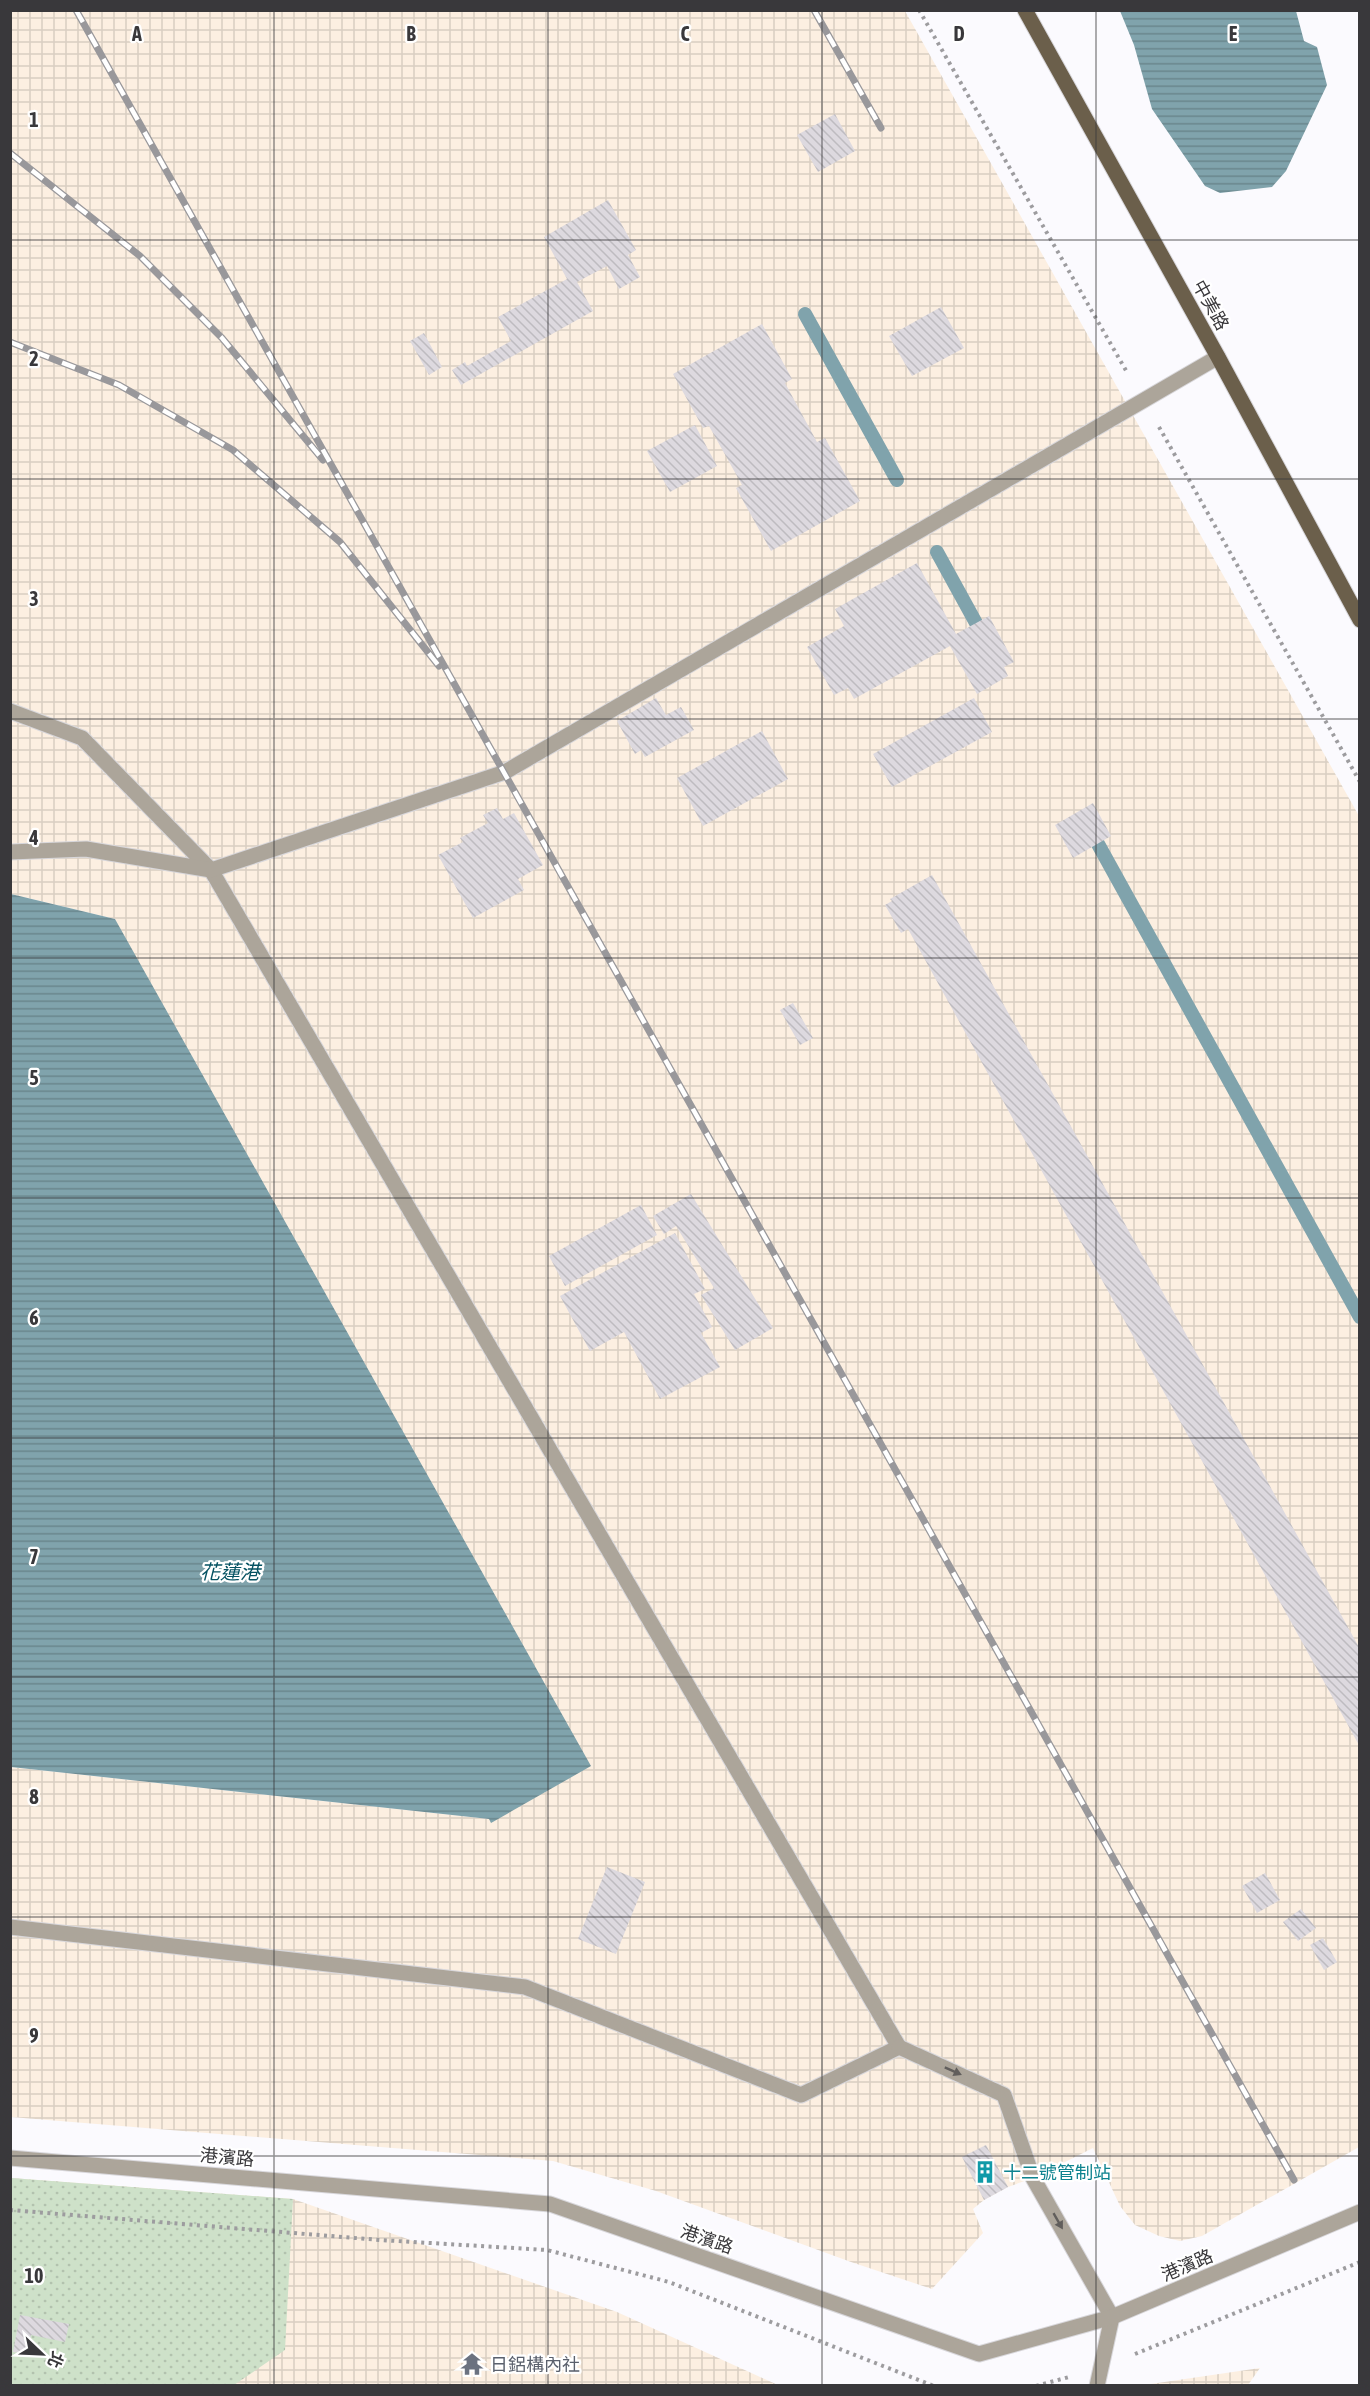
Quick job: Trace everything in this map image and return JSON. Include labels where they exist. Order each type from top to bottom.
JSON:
[{"type":"main road","name":"中美路","points":[[1025,10],[1218,357],[1359,621]]},
{"type":"street","points":[[10,852],[86,849],[211,870],[505,772],[1218,357]]},
{"type":"street","points":[[10,711],[82,738],[211,870],[899,2047],[1004,2094],[1033,2178],[1112,2317],[1097,2385]]},
{"type":"street","points":[[10,1927],[525,1987],[801,2095],[899,2047]]},
{"type":"street","name":"港濱路","points":[[10,2157],[550,2204],[979,2354],[1112,2317],[1359,2212]]},
{"type":"path","points":[[10,2210],[380,2241],[548,2250],[669,2282],[934,2385]]},
{"type":"path","points":[[1036,2385],[1099,2369],[1359,2262]]},
{"type":"shaded area","points":[[11,11],[905,11],[1359,816],[1359,2147],[1202,2236],[1180,2241],[1159,2236],[1135,2225],[1120,2206],[1093,2148],[1033,2178],[1008,2187],[973,2209],[983,2233],[932,2289],[656,2191],[553,2161],[11,2117],[11,1767],[489,1819],[115,919],[11,894]]},
{"type":"shaded area","points":[[11,2178],[293,2199],[617,2312],[778,2385],[11,2386]]},
{"type":"shaded area","points":[[1260,2368],[1248,2385],[1144,2385]]},
{"type":"green space","points":[[11,2178],[293,2199],[285,2350],[234,2385],[11,2386]]},
{"type":"water","points":[[1120,11],[1296,11],[1304,41],[1317,47],[1327,85],[1286,171],[1272,187],[1220,193],[1205,186],[1152,109],[1134,45]]},
{"type":"water","name":"花蓮港","points":[[11,894],[115,919],[591,1766],[491,1823],[489,1819],[11,1767]]},
{"type":"building","points":[[835,114],[855,151],[818,172],[797,135]]},
{"type":"building","points":[[608,200],[636,250],[628,255],[640,277],[619,289],[607,266],[577,282],[593,311],[461,385],[452,370],[465,362],[467,366],[511,341],[498,317],[567,279],[544,237]]},
{"type":"building","points":[[941,307],[964,348],[912,376],[889,336]]},
{"type":"building","points":[[762,324],[792,379],[785,383],[817,442],[825,438],[860,501],[771,551],[736,488],[742,485],[709,426],[703,428],[673,374]]},
{"type":"building","points":[[424,333],[442,367],[429,375],[410,341]]},
{"type":"building","points":[[695,425],[717,466],[670,492],[647,451]]},
{"type":"building","points":[[917,563],[956,634],[989,616],[1014,662],[1004,667],[1008,676],[977,694],[950,646],[854,699],[848,688],[834,695],[807,647],[844,626],[835,609]]},
{"type":"building","points":[[656,698],[666,715],[681,707],[694,730],[645,757],[641,750],[635,754],[617,721]]},
{"type":"building","points":[[974,698],[992,732],[892,787],[873,754]]},
{"type":"building","points":[[762,731],[788,779],[703,826],[677,778]]},
{"type":"building","points":[[1093,803],[1111,836],[1073,858],[1055,825]]},
{"type":"building","points":[[497,808],[503,819],[514,813],[543,865],[518,879],[524,890],[473,918],[438,855],[463,842],[460,838],[488,823],[483,815]]},
{"type":"building","points":[[932,875],[1360,1649],[1360,1747],[908,929],[901,933],[885,905],[892,901],[890,899]]},
{"type":"building","points":[[793,1003],[813,1038],[800,1045],[780,1010]]},
{"type":"building","points":[[691,1194],[773,1328],[735,1350],[701,1295],[714,1288],[676,1226],[664,1234],[653,1216]]},
{"type":"building","points":[[641,1205],[657,1235],[565,1286],[549,1256]]},
{"type":"building","points":[[675,1233],[705,1289],[694,1294],[712,1327],[701,1333],[720,1367],[660,1399],[624,1332],[590,1351],[560,1296]]},
{"type":"building","points":[[607,1867],[645,1882],[616,1954],[578,1939]]},
{"type":"building","points":[[1265,1873],[1280,1900],[1257,1913],[1242,1886]]},
{"type":"building","points":[[1301,1909],[1316,1928],[1298,1941],[1283,1922]]},
{"type":"building","points":[[1323,1938],[1337,1962],[1324,1970],[1310,1945]]},
{"type":"building","name":"十二號管制站","points":[[986,2145],[1008,2187],[984,2200],[962,2157]]},
{"type":"building","points":[[20,2315],[69,2324],[65,2342],[31,2335],[28,2354],[13,2352]]},
{"type":"waterway","points":[[805,314],[897,480]]},
{"type":"waterway","points":[[937,552],[976,623]]},
{"type":"waterway","points":[[1098,844],[1360,1317]]},
{"type":"railway","points":[[76,10],[1294,2180]]},
{"type":"railway","points":[[814,10],[881,128]]},
{"type":"railway","points":[[10,153],[140,256],[222,338],[323,460]]},
{"type":"railway","points":[[10,342],[119,385],[233,450],[340,542],[439,666]]},
{"type":"place","name":"十二號管制站","points":[[985,2172]]},
{"type":"place","name":"日鋁構內社","points":[[472,2364]]}]
